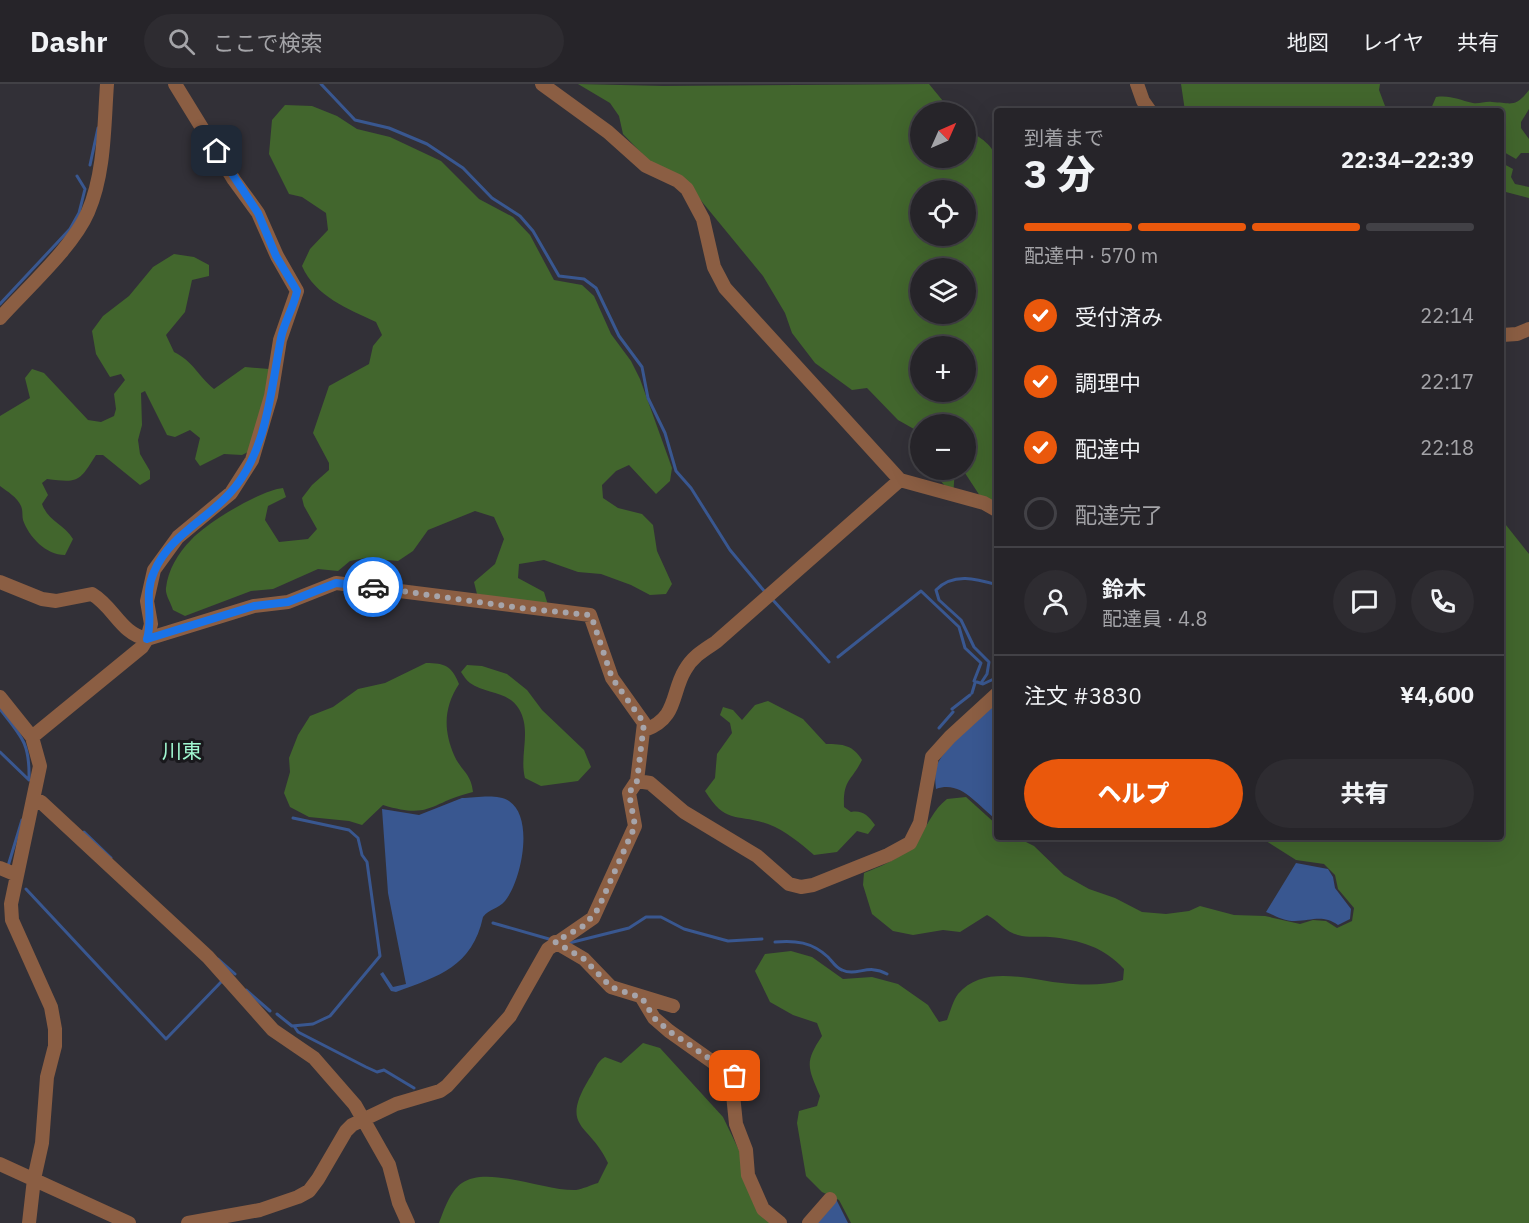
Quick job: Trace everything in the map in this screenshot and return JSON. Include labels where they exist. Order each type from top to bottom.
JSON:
[{"type":"street","points":[[0,318],[71,240],[88,213],[102,149],[107,84]]},
{"type":"street","points":[[32,737],[141,647],[147,639],[151,624],[147,601],[154,570],[178,537],[231,493],[252,460],[271,396],[280,340],[297,291],[276,256],[258,213],[234,180],[175,84]]},
{"type":"street","points":[[542,84],[608,132],[646,166],[678,181],[687,189],[703,219],[714,267],[725,288],[900,480],[984,503],[994,509]]},
{"type":"street","points":[[1137,84],[1148,108]]},
{"type":"street","points":[[1504,335],[1517,334],[1529,329]]},
{"type":"street","points":[[645,730],[656,725],[670,710],[684,671],[702,650],[716,642],[900,480]]},
{"type":"street","points":[[0,582],[42,599],[56,601],[92,594],[107,606],[132,634],[147,639],[254,606],[288,602],[336,583],[590,615],[612,678],[644,723],[645,730],[637,781],[629,793],[635,826],[598,909],[585,925],[555,942],[540,962],[510,1016],[447,1086],[440,1091],[396,1104],[364,1119],[346,1131],[318,1179],[309,1191],[298,1197],[260,1210],[188,1223]]},
{"type":"street","points":[[0,697],[32,737],[40,766],[35,799],[11,904],[12,920],[51,1007],[55,1029],[55,1046],[46,1082],[39,1166],[34,1179],[29,1223]]},
{"type":"street","points":[[637,781],[642,780],[657,787],[684,812],[757,856],[789,884],[801,887],[813,885],[888,855],[910,843],[920,823],[932,757],[994,697]]},
{"type":"street","points":[[35,799],[103,857],[208,957],[273,1030],[314,1058],[364,1119],[389,1165],[399,1203],[408,1223]]},
{"type":"street","points":[[0,868],[17,875]]},
{"type":"street","points":[[555,942],[584,959],[611,987],[673,1006]]},
{"type":"street","points":[[642,998],[654,1018],[669,1031],[736,1079],[736,1124],[746,1150],[748,1175],[763,1209],[780,1223]]},
{"type":"street","points":[[0,1164],[129,1223]]},
{"type":"street","points":[[809,1223],[830,1199]]},
{"type":"green space","points":[[578,84],[663,86],[929,84],[944,102],[910,102],[910,168],[976,168],[976,135],[990,146],[994,153],[994,504],[980,496],[970,480],[976,480],[976,414],[910,414],[910,427],[898,420],[867,388],[852,390],[815,363],[792,333],[785,313],[763,276],[689,186],[656,168],[623,134],[619,116],[610,103]]},
{"type":"green space","points":[[1181,84],[1380,84],[1379,90],[1385,106],[1383,108],[1185,108]]},
{"type":"green space","points":[[1529,90],[1529,109],[1521,122],[1521,128],[1529,139],[1529,153],[1521,153],[1516,159],[1504,152],[1504,108],[1431,108],[1436,97],[1451,97],[1475,103],[1513,103],[1520,100]]},
{"type":"green space","points":[[285,105],[312,106],[337,116],[357,129],[390,137],[441,161],[479,199],[513,217],[530,235],[554,280],[582,285],[594,296],[611,334],[631,361],[640,379],[672,468],[670,481],[656,494],[629,465],[616,471],[602,485],[603,498],[618,508],[642,514],[653,525],[657,551],[672,584],[666,594],[650,595],[601,574],[578,572],[544,560],[519,564],[518,578],[544,592],[548,605],[477,594],[474,582],[495,564],[504,539],[494,517],[475,511],[428,530],[413,551],[398,561],[365,558],[350,561],[338,571],[318,569],[273,589],[251,591],[185,616],[173,610],[166,588],[171,568],[178,556],[198,533],[234,508],[273,490],[283,488],[286,497],[268,506],[265,520],[279,542],[308,539],[317,529],[302,498],[312,485],[329,470],[329,463],[313,433],[329,386],[369,364],[373,346],[382,335],[376,322],[333,300],[315,286],[302,266],[310,249],[328,230],[326,213],[302,197],[289,194],[269,154],[272,120]]},
{"type":"green space","points":[[1504,164],[1513,169],[1511,177],[1515,184],[1529,187],[1529,198],[1504,192]]},
{"type":"green space","points":[[174,254],[194,257],[209,265],[209,276],[192,280],[185,312],[166,335],[174,352],[191,364],[214,389],[245,367],[269,369],[273,376],[250,451],[242,455],[224,454],[200,466],[195,459],[200,438],[190,430],[175,437],[167,435],[145,391],[141,393],[142,425],[138,440],[140,454],[150,471],[150,479],[140,485],[103,455],[96,455],[86,471],[77,479],[66,481],[47,479],[42,483],[48,495],[42,504],[48,515],[73,539],[65,555],[51,552],[29,533],[19,503],[0,486],[0,416],[30,398],[25,378],[32,369],[44,373],[88,420],[101,422],[114,416],[116,409],[114,394],[125,380],[121,374],[110,377],[96,354],[92,331],[103,316],[129,296],[153,267]]},
{"type":"green space","points":[[940,480],[954,480],[953,496]]},
{"type":"green space","points":[[1504,523],[1529,554],[1529,1223],[851,1223],[839,1200],[822,1192],[806,1176],[797,1123],[799,1111],[817,1106],[820,1096],[811,1071],[810,1059],[822,1036],[817,1023],[793,1015],[770,1002],[755,971],[765,954],[791,951],[812,957],[843,979],[872,977],[898,984],[928,1005],[939,1022],[947,1020],[958,994],[970,984],[983,978],[1012,976],[1059,983],[1086,984],[1104,984],[1123,980],[1124,969],[1100,950],[1071,940],[1018,935],[987,915],[960,932],[943,930],[913,935],[893,931],[872,914],[863,885],[864,873],[908,850],[947,799],[966,797],[994,822],[994,840],[1022,840],[1034,846],[1064,875],[1089,889],[1115,898],[1142,912],[1166,914],[1189,911],[1200,906],[1234,915],[1265,916],[1300,924],[1313,920],[1326,921],[1337,928],[1352,921],[1354,908],[1338,889],[1335,875],[1324,864],[1296,860],[1265,840],[1504,840]]},
{"type":"green space","points":[[426,663],[447,667],[454,673],[459,684],[448,710],[448,736],[454,755],[468,776],[473,792],[422,810],[412,811],[383,805],[362,825],[349,821],[309,817],[290,807],[284,793],[290,772],[289,758],[298,735],[310,716],[333,707],[358,689],[385,683]]},
{"type":"green space","points":[[467,665],[482,666],[507,674],[527,690],[542,710],[584,750],[591,767],[578,781],[541,786],[525,778],[523,761],[525,726],[519,709],[509,699],[476,687],[469,682],[461,672]]},
{"type":"green space","points":[[768,701],[803,719],[826,744],[847,746],[859,755],[862,760],[846,786],[844,807],[851,812],[862,813],[870,818],[875,825],[868,834],[857,831],[837,852],[814,855],[781,830],[768,824],[732,816],[712,802],[705,791],[715,778],[717,754],[732,733],[730,723],[720,715],[723,707],[733,710],[742,720],[755,705]]},
{"type":"green space","points":[[643,1043],[660,1048],[723,1117],[774,1223],[439,1223],[454,1191],[462,1183],[473,1178],[501,1178],[576,1190],[598,1183],[608,1163],[601,1150],[580,1125],[577,1108],[580,1095],[602,1059],[605,1057],[621,1063]]},
{"type":"water","points":[[994,705],[994,818],[961,791],[945,787],[936,789],[937,764],[958,738]]},
{"type":"water","points":[[498,797],[509,801],[517,809],[522,821],[523,850],[516,880],[505,901],[483,917],[471,948],[452,967],[426,981],[396,992],[391,991],[380,974],[383,972],[393,987],[406,984],[388,893],[382,809],[419,815],[462,798]]},
{"type":"water","points":[[1296,863],[1328,869],[1333,877],[1335,888],[1351,909],[1350,919],[1338,925],[1322,919],[1287,920],[1266,912]]},
{"type":"water","points":[[836,1199],[848,1223],[814,1223]]},
{"type":"waterway","points":[[321,84],[355,120],[389,128],[427,144],[463,168],[492,198],[520,216],[533,231],[559,276],[584,279],[596,288],[619,336],[642,367],[648,398],[665,433],[676,471],[691,488],[730,550],[765,592]]},
{"type":"waterway","points":[[90,165],[98,128]]},
{"type":"waterway","points":[[0,304],[70,229],[79,213],[85,189],[77,176]]},
{"type":"waterway","points":[[981,683],[987,674],[989,662],[974,647],[961,620],[939,600],[936,590],[950,581],[966,578],[994,584]]},
{"type":"waterway","points":[[838,657],[921,591],[959,627],[965,648],[981,663],[974,681],[983,684],[994,679]]},
{"type":"waterway","points":[[772,599],[829,662]]},
{"type":"waterway","points":[[972,693],[975,683]]},
{"type":"waterway","points":[[952,709],[970,695]]},
{"type":"waterway","points":[[0,709],[23,741],[28,757],[29,780]]},
{"type":"waterway","points":[[939,728],[953,712]]},
{"type":"waterway","points":[[0,752],[29,780]]},
{"type":"waterway","points":[[277,1014],[292,1026],[313,1024],[330,1016],[380,956],[367,862],[362,855],[358,838],[349,830],[293,818]]},
{"type":"waterway","points":[[8,866],[22,820]]},
{"type":"waterway","points":[[84,832],[111,858]]},
{"type":"waterway","points":[[26,889],[166,1039],[223,980]]},
{"type":"waterway","points":[[569,943],[629,928],[646,917],[661,917],[684,929],[728,941],[762,939]]},
{"type":"waterway","points":[[493,923],[549,939]]},
{"type":"waterway","points":[[775,942],[789,941],[809,945],[822,952],[838,968],[847,972],[874,970],[887,974]]},
{"type":"waterway","points":[[218,959],[235,974]]},
{"type":"waterway","points":[[246,990],[270,1011]]},
{"type":"waterway","points":[[294,1026],[298,1032],[377,1072],[384,1070],[414,1088]]},
{"type":"way so far","points":[[373,587],[520,608],[590,615],[612,678],[624,698],[644,723],[645,735],[639,754],[637,781],[632,785],[629,793],[635,826],[632,836],[593,918],[555,942],[584,959],[611,987],[642,998],[654,1018],[669,1031],[696,1052],[707,1056],[735,1076]]},
{"type":"district","name":"川東","points":[[182,750]]},
{"type":"route","points":[[217,151],[234,180],[258,213],[276,256],[294,282],[297,291],[280,340],[271,396],[252,460],[231,493],[178,537],[154,570],[147,601],[151,624],[147,639],[158,638],[242,609],[288,602],[336,583],[373,587]]}]
